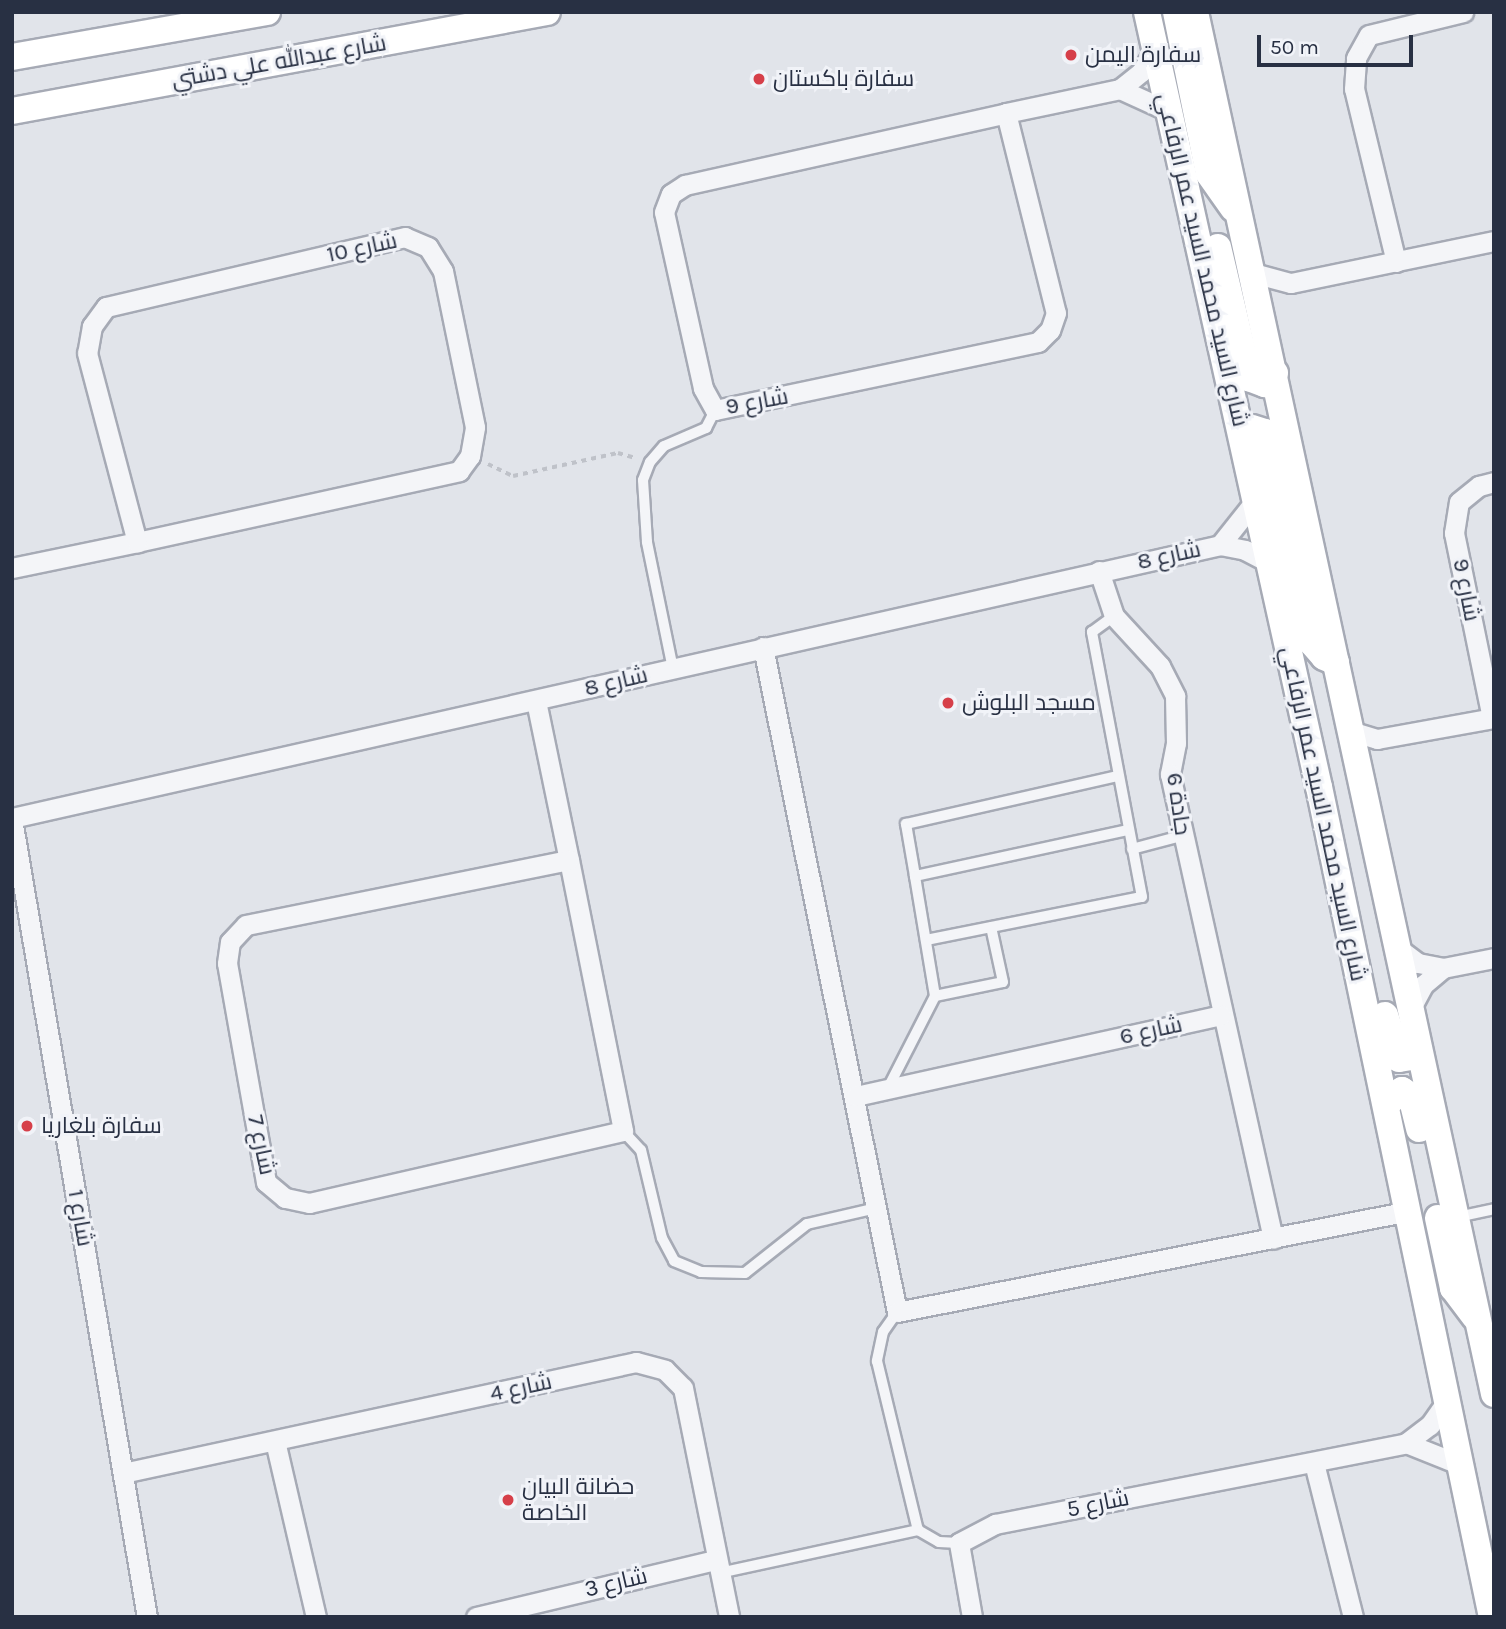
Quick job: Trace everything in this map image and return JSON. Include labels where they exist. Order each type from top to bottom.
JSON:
[{"type":"street","points":[[12,57],[224,17],[267,12]]},
{"type":"street","name":"شارع عبدالله علي دشتي","points":[[12,111],[547,12]]},
{"type":"street","name":"شارع السيد محمد السيد عمر الرفاعي","points":[[1147,12],[1166,110],[1243,438],[1319,787],[1492,1617]]},
{"type":"street","points":[[1177,12],[1209,174],[1221,195],[1237,211]]},
{"type":"street","name":"شارع السيد محمد السيد عمر الرفاعي","points":[[1195,12],[1237,211],[1262,310],[1336,662],[1354,732],[1418,1045],[1494,1394]]},
{"type":"street","points":[[1396,262],[1354,89],[1356,58],[1368,35],[1463,12]]},
{"type":"street","points":[[1155,50],[1141,72],[1120,89],[1166,110]]},
{"type":"street","name":"شارع 9","points":[[1006,113],[1056,313],[1050,330],[1038,342],[715,410],[703,388],[664,212],[671,194],[685,185],[1006,113],[1120,89]]},
{"type":"street","points":[[1188,199],[1213,228],[1249,379],[1265,384],[1275,373]]},
{"type":"street","name":"شارع 10","points":[[137,542],[87,354],[92,326],[106,307],[405,237],[428,247],[443,271],[475,427],[470,456]]},
{"type":"street","points":[[1253,273],[1291,283],[1494,241]]},
{"type":"street","points":[[1262,310],[1291,283]]},
{"type":"street","points":[[1243,438],[1252,428],[1265,432],[1312,643],[1324,657],[1336,662]]},
{"type":"street","points":[[12,568],[459,471],[470,456]]},
{"type":"street","name":"شارع 9","points":[[1354,732],[1385,738],[1493,718],[1454,533],[1459,502],[1479,486],[1494,482]]},
{"type":"street","name":"شارع 8","points":[[1220,545],[1255,501]]},
{"type":"street","name":"شارع 8","points":[[12,818],[1220,545],[1245,550],[1268,562]]},
{"type":"street","name":"جادة 6","points":[[1099,571],[1114,616],[1160,666],[1175,696],[1176,743],[1170,774],[1221,1015]]},
{"type":"street","points":[[763,647],[856,1096],[897,1312],[1409,1211]]},
{"type":"street","points":[[536,701],[623,1131]]},
{"type":"street","points":[[1362,771],[1370,752],[1385,738]]},
{"type":"street","points":[[1319,787],[1341,820],[1391,1047],[1399,1059],[1410,1057],[1418,1045]]},
{"type":"street","name":"شارع 1","points":[[12,818],[147,1617]]},
{"type":"street","name":"شارع 7","points":[[569,860],[246,925],[230,942],[227,963],[266,1182],[285,1198],[309,1203],[623,1131]]},
{"type":"street","points":[[1398,948],[1418,963],[1443,968],[1494,958]]},
{"type":"street","points":[[1411,1008],[1423,985],[1443,968]]},
{"type":"street","points":[[1221,1015],[1273,1239]]},
{"type":"street","name":"شارع 6","points":[[856,1096],[1221,1015]]},
{"type":"street","points":[[1386,1105],[1402,1090],[1411,1096],[1453,1288],[1480,1324]]},
{"type":"street","name":"شارع 4","points":[[123,1473],[636,1362],[665,1370],[683,1388],[729,1617]]},
{"type":"street","name":"شارع 5","points":[[959,1543],[995,1524],[1406,1443],[1430,1425],[1447,1401]]},
{"type":"street","points":[[275,1441],[316,1617]]},
{"type":"street","points":[[1406,1443],[1461,1465]]},
{"type":"street","points":[[1314,1463],[1353,1617]]},
{"type":"street","points":[[959,1543],[972,1617]]},
{"type":"street","name":"شارع 3","points":[[475,1617],[718,1566]]},
{"type":"lane","points":[[673,669],[642,506],[650,461],[664,446],[706,428],[715,410]]},
{"type":"lane","points":[[926,940],[1142,897],[1091,632],[1114,616]]},
{"type":"lane","points":[[888,1088],[935,996],[906,824],[1118,776]]},
{"type":"lane","points":[[915,876],[1128,830]]},
{"type":"lane","points":[[1132,849],[1181,836]]},
{"type":"lane","points":[[935,996],[1003,982],[992,927]]},
{"type":"lane","points":[[623,1131],[642,1150],[662,1238],[674,1261],[701,1272],[745,1273],[807,1224],[877,1208]]},
{"type":"lane","points":[[1456,1217],[1494,1209]]},
{"type":"lane","points":[[897,1312],[883,1332],[877,1361],[918,1530]]},
{"type":"lane","points":[[718,1566],[918,1530],[939,1542],[959,1543]]},
{"type":"path","points":[[470,456],[513,476],[618,453],[650,461]]},
{"type":"place","name":"سفارة اليمن","points":[[1071,55]]},
{"type":"place","name":"سفارة باكستان","points":[[759,79]]},
{"type":"place","name":"مسجد البلوش","points":[[948,703]]},
{"type":"place","name":"سفارة بلغاريا","points":[[27,1126]]},
{"type":"place","name":"حضانة البيان الخاصة","points":[[508,1500]]}]
